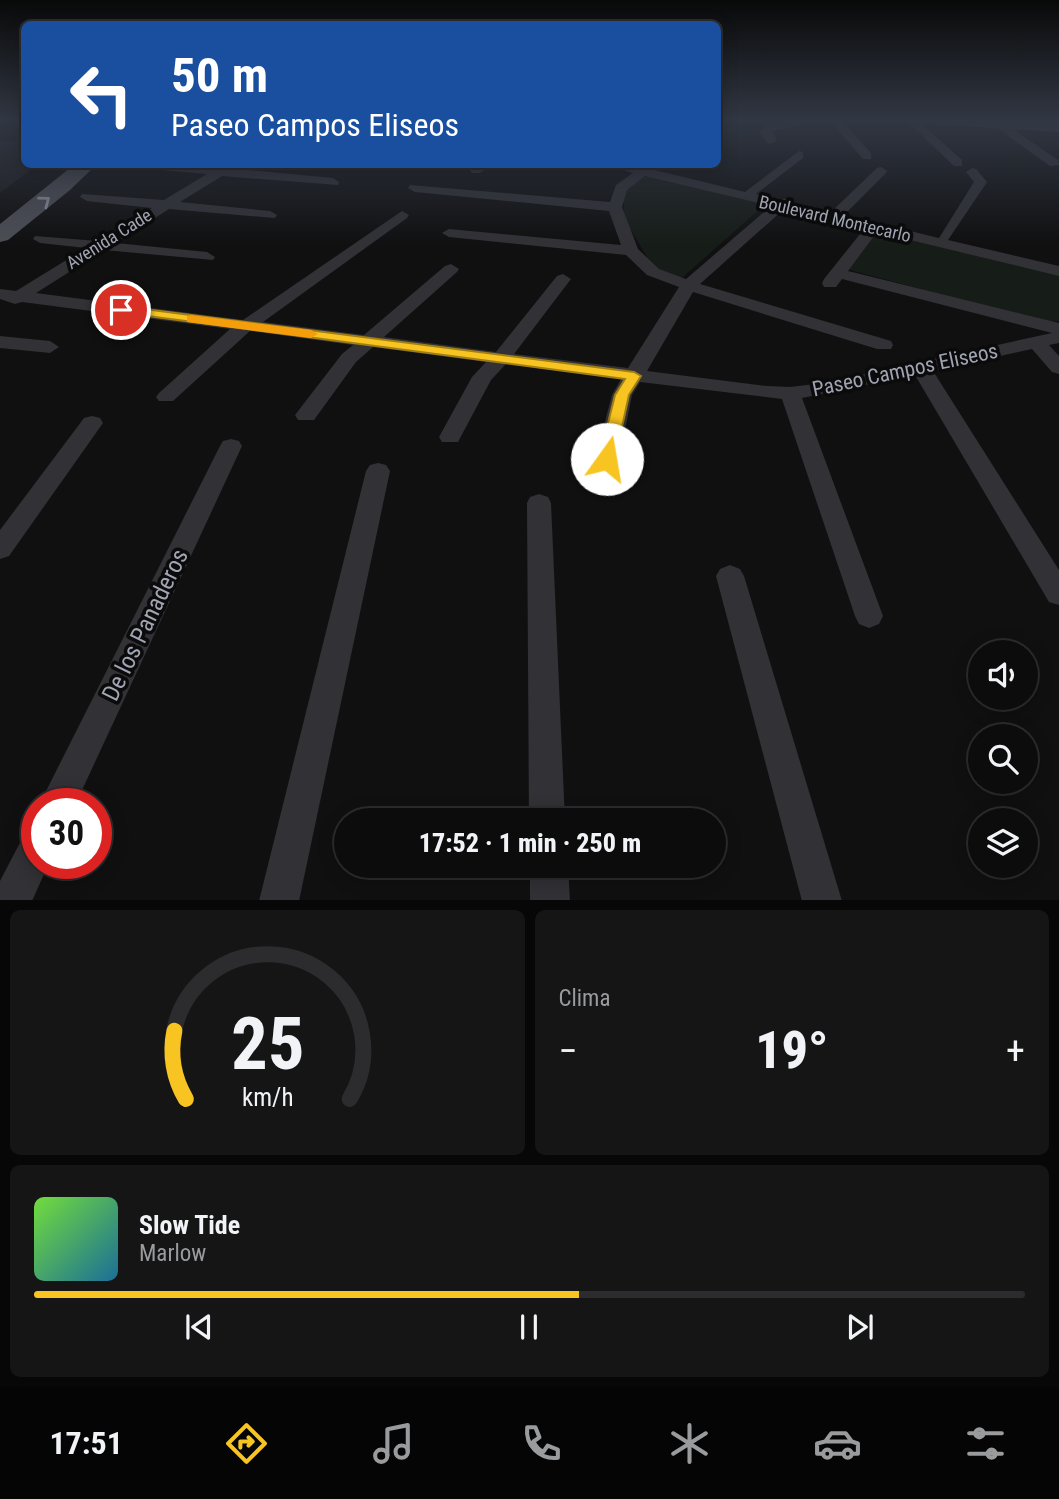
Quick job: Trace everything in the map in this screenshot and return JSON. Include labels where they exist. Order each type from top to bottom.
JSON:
[{"type":"main road","points":[[0,209],[53,168]]},
{"type":"main road","points":[[0,235],[64,186],[83,168]]},
{"type":"street","points":[[751,192],[791,161]]},
{"type":"street","points":[[186,168],[333,182]]},
{"type":"street","points":[[884,345],[653,272],[631,251],[615,207],[621,188],[639,169],[1059,263]]},
{"type":"street","name":"Boulevard Montecarlo","points":[[639,169],[1059,271]]},
{"type":"street","name":"Avenida Cade","points":[[0,310],[10,295],[101,245],[221,171]]},
{"type":"street","points":[[838,212],[881,171]]},
{"type":"street","points":[[945,236],[981,181],[972,172]]},
{"type":"street","points":[[415,188],[615,207]]},
{"type":"street","points":[[86,197],[270,215]]},
{"type":"street","points":[[607,459],[622,395],[689,285],[782,203]]},
{"type":"street","points":[[166,397],[232,336],[402,215]]},
{"type":"street","points":[[873,227],[834,278],[1059,329]]},
{"type":"street","points":[[449,233],[631,251]]},
{"type":"street","points":[[40,239],[207,257]]},
{"type":"street","points":[[306,415],[341,366],[451,269]]},
{"type":"street","points":[[450,437],[482,377],[501,358],[563,279]]},
{"type":"street","name":"Paseo Campos Eliseos","points":[[10,295],[634,376],[790,393],[823,389],[1059,337]]},
{"type":"street","points":[[1036,341],[1059,368]]},
{"type":"street","points":[[0,342],[50,347]]},
{"type":"street","points":[[920,366],[1059,594]]},
{"type":"street","points":[[790,393],[869,616]]},
{"type":"street","points":[[0,549],[92,423]]},
{"type":"street","name":"De los Panaderos","points":[[65,788],[231,446]]},
{"type":"street","points":[[279,900],[378,471]]},
{"type":"street","points":[[539,503],[548,808]]},
{"type":"street","points":[[730,576],[822,900]]},
{"type":"street","points":[[549,878],[550,900]]},
{"type":"street","points":[[11,900],[22,879]]},
{"type":"shaded area","points":[[0,161],[21,161],[21,168],[33,168],[0,193]]},
{"type":"shaded area","points":[[648,176],[757,202],[763,206],[683,277],[670,277],[651,264],[624,218],[624,190],[637,177]]},
{"type":"shaded area","points":[[872,231],[1059,274],[1059,321],[1044,322],[850,270],[845,266]]},
{"type":"slow traffic","points":[[191,319],[311,334]]},
{"type":"route","points":[[121,310],[634,376],[622,395],[607,459]]}]
